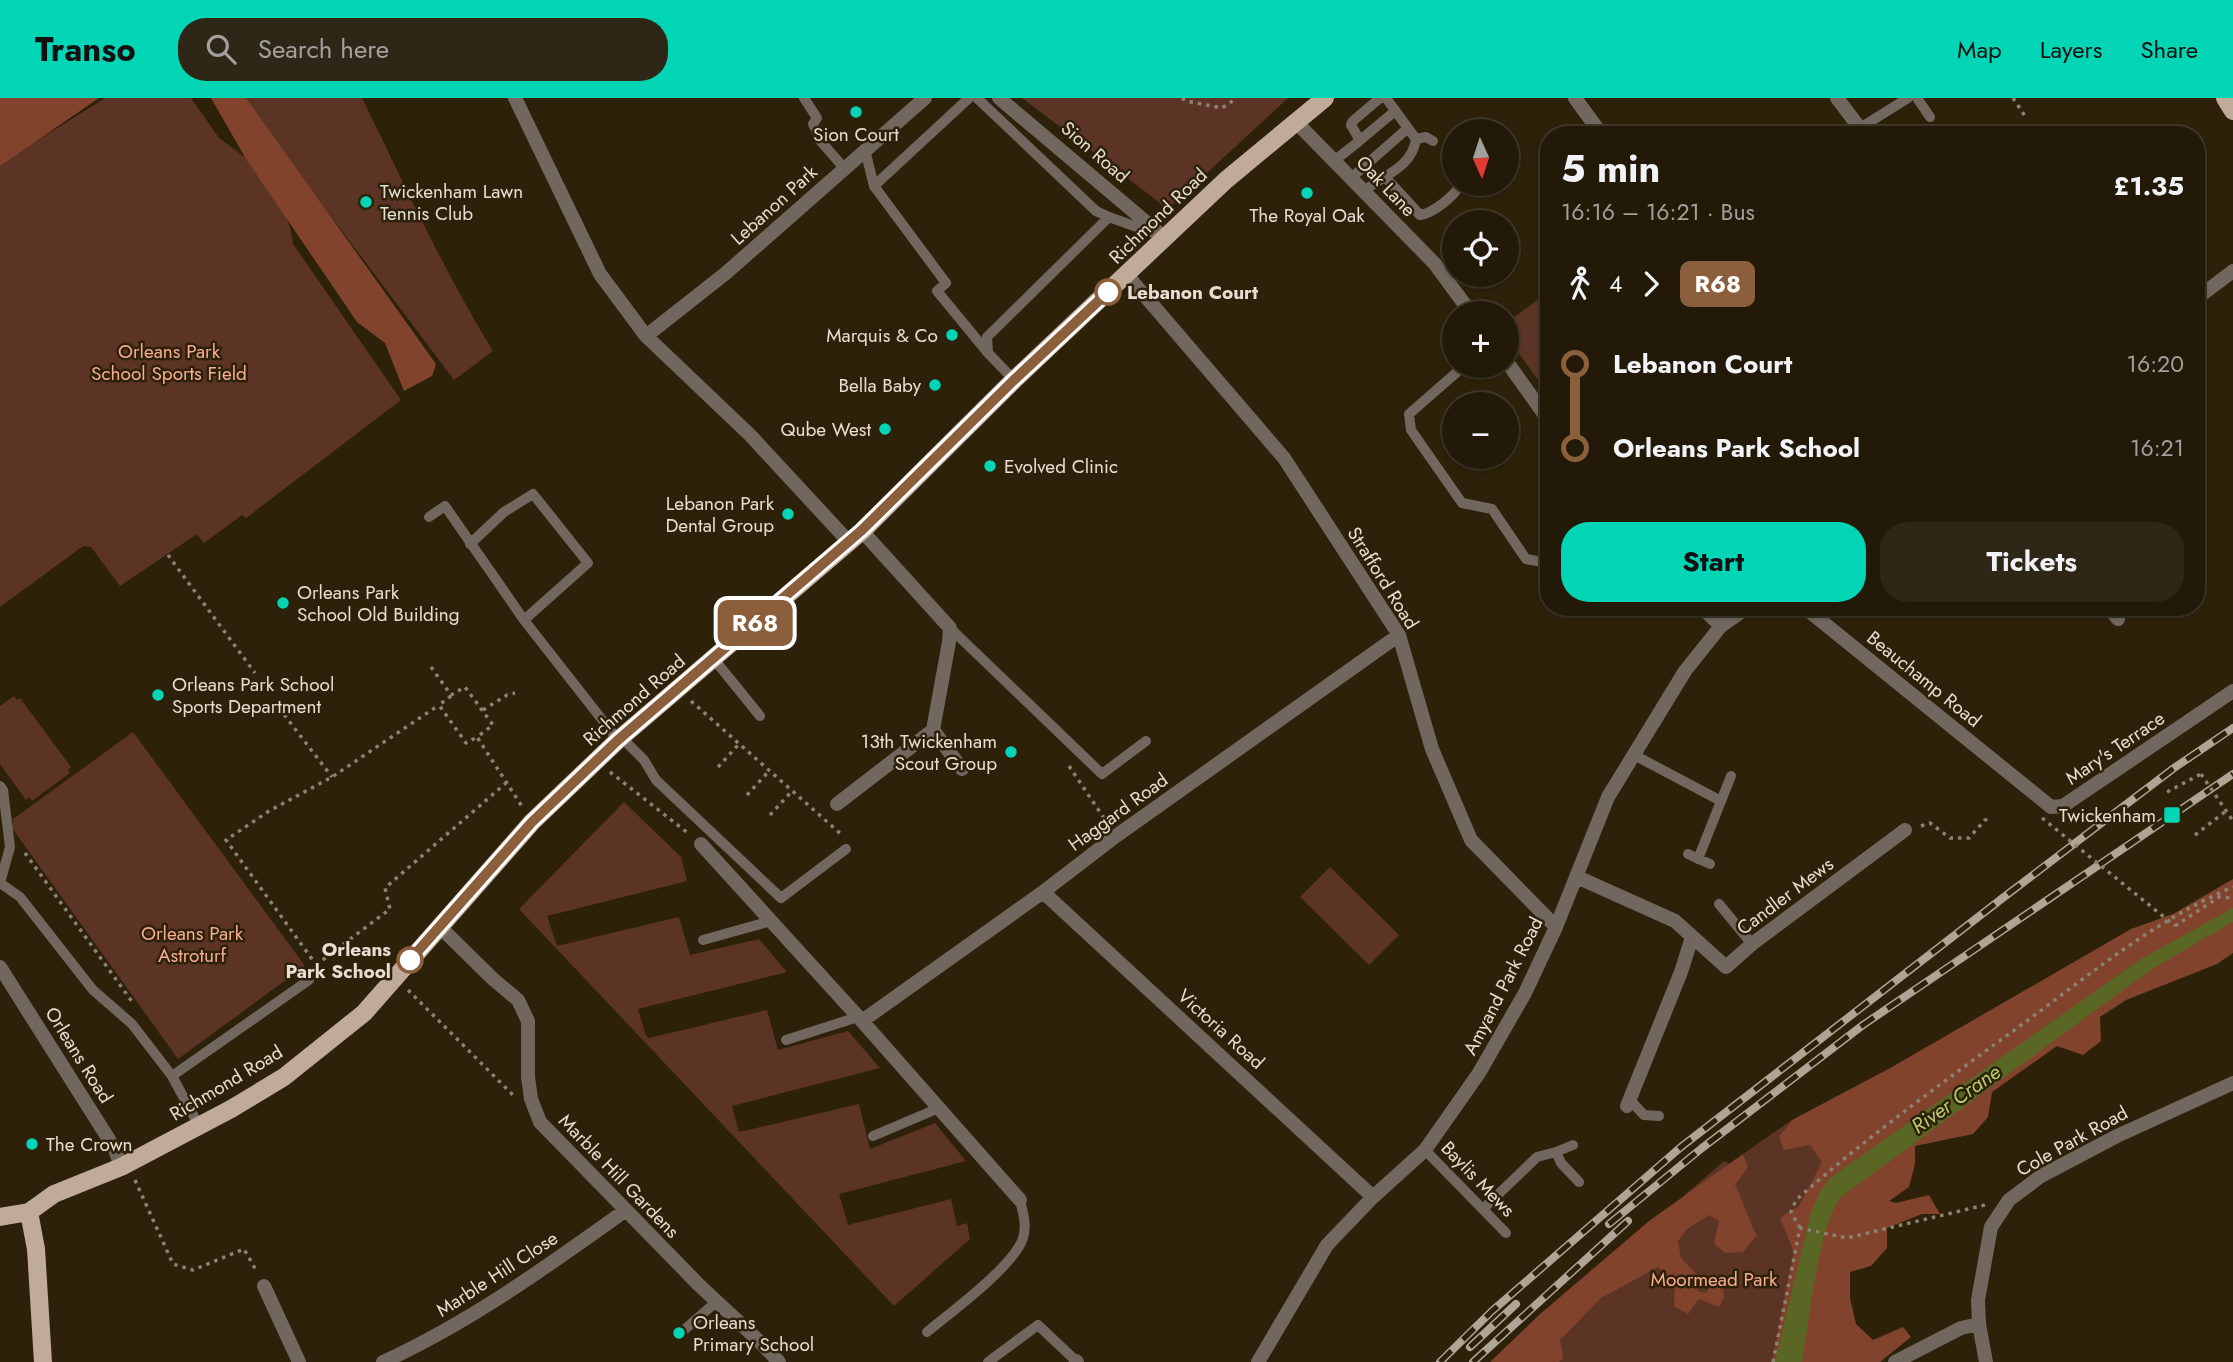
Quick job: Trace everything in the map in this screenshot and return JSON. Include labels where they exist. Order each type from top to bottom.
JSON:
[{"type":"main road","name":"Richmond Road","points":[[0,1217],[29,1212],[54,1194],[124,1165],[198,1126],[284,1077],[365,1013],[532,822],[596,761],[855,536],[1014,380],[1226,180],[1325,98]]},
{"type":"main road","points":[[29,1212],[36,1249],[43,1362]]},
{"type":"street","points":[[515,98],[600,274],[646,336],[950,628],[933,730],[837,804]]},
{"type":"street","name":"Lebanon Park","points":[[646,336],[726,273],[925,98]]},
{"type":"street","name":"Sion Road","points":[[999,98],[1165,238]]},
{"type":"street","points":[[1575,98],[1595,126]]},
{"type":"street","points":[[1837,98],[1859,126]]},
{"type":"street","name":"Oak Lane","points":[[1296,122],[1435,264],[1462,301]]},
{"type":"street","points":[[2205,292],[2233,271]]},
{"type":"street","name":"Strafford Road","points":[[1127,275],[1284,458],[1399,635],[1432,749],[1472,840],[1556,927]]},
{"type":"street","points":[[1518,378],[1540,408]]},
{"type":"street","points":[[1710,616],[1721,626]]},
{"type":"street","name":"Amyand Park Road","points":[[1258,1362],[1327,1245],[1373,1197],[1425,1150],[1479,1073],[1525,993],[1556,927],[1608,797],[1685,671],[1721,626],[1735,616]]},
{"type":"street","name":"Beauchamp Road","points":[[1815,616],[2019,781]]},
{"type":"street","name":"Haggard Road","points":[[860,1019],[1042,892],[1116,836],[1399,635]]},
{"type":"street","name":"Mary's Terrace","points":[[2019,781],[2052,807],[2063,806],[2233,691]]},
{"type":"street","points":[[933,730],[962,769]]},
{"type":"street","name":"Candler Mews","points":[[1577,877],[1675,921],[1726,967],[1752,944],[1905,830]]},
{"type":"street","points":[[701,844],[1020,1200]]},
{"type":"street","name":"Victoria Road","points":[[1042,892],[1281,1109],[1373,1197]]},
{"type":"street","name":"Marble Hill Gardens","points":[[439,926],[518,1000],[528,1021],[528,1076],[531,1099],[540,1122],[716,1302],[759,1340],[779,1362]]},
{"type":"street","points":[[1628,1103],[1681,972],[1692,937]]},
{"type":"street","name":"Orleans Road","points":[[0,967],[124,1165]]},
{"type":"street","name":"Cole Park Road","points":[[1986,1362],[1978,1300],[1991,1227],[2009,1200],[2041,1176],[2106,1142],[2233,1083]]},
{"type":"street","name":"Marble Hill Close","points":[[383,1362],[417,1347],[494,1302],[626,1210]]},
{"type":"street","points":[[264,1286],[299,1362]]},
{"type":"street","points":[[1895,1362],[1961,1328],[1979,1324]]},
{"type":"lane","points":[[804,98],[817,118],[813,124],[818,138],[844,168]]},
{"type":"lane","points":[[874,186],[969,98]]},
{"type":"lane","points":[[977,98],[1096,211],[1165,238]]},
{"type":"lane","points":[[1358,142],[1351,125],[1380,98]]},
{"type":"lane","points":[[1364,191],[1412,156],[1416,139],[1386,98]]},
{"type":"lane","points":[[1870,126],[1908,98]]},
{"type":"lane","points":[[1917,98],[1930,117]]},
{"type":"lane","points":[[1334,161],[1395,111]]},
{"type":"lane","points":[[1351,178],[1408,128]]},
{"type":"lane","points":[[1416,139],[1426,137],[1433,141]]},
{"type":"lane","points":[[865,150],[874,186],[946,283],[937,291],[1014,380]]},
{"type":"lane","points":[[1385,177],[1420,215],[1427,214],[1450,196]]},
{"type":"lane","points":[[988,353],[987,337],[1109,217]]},
{"type":"lane","points":[[1450,378],[1409,414],[1411,430],[1462,503],[1492,509],[1525,559],[1540,562]]},
{"type":"lane","points":[[470,544],[504,512],[533,494],[588,563],[524,620]]},
{"type":"lane","points":[[429,517],[445,506],[524,620],[620,739],[644,760],[656,780],[780,898],[846,849]]},
{"type":"lane","points":[[950,628],[1102,774],[1146,741]]},
{"type":"lane","points":[[713,658],[760,716]]},
{"type":"lane","points":[[1634,755],[1721,801]]},
{"type":"lane","points":[[1710,864],[1693,856],[1731,776]]},
{"type":"lane","points":[[0,786],[3,790],[10,846],[0,883],[20,897],[93,990],[132,1024],[172,1076],[198,1126]]},
{"type":"lane","points":[[1719,904],[1752,944]]},
{"type":"lane","points":[[703,940],[771,921]]},
{"type":"lane","points":[[172,1076],[309,980]]},
{"type":"lane","points":[[786,1040],[860,1019]]},
{"type":"lane","points":[[1628,1103],[1644,1115],[1658,1116]]},
{"type":"lane","points":[[873,1136],[939,1108]]},
{"type":"lane","points":[[1483,1208],[1537,1157],[1573,1145]]},
{"type":"lane","name":"Baylis Mews","points":[[1425,1150],[1506,1233]]},
{"type":"lane","points":[[1556,1152],[1561,1163],[1579,1182]]},
{"type":"lane","points":[[927,1332],[1011,1258],[1023,1238],[1025,1220],[1020,1200]]},
{"type":"lane","points":[[684,1330],[716,1302]]},
{"type":"lane","points":[[988,1362],[1047,1316]]},
{"type":"lane","points":[[1038,1325],[1077,1361]]},
{"type":"path","points":[[1182,98],[1222,108],[1237,98]]},
{"type":"path","points":[[2013,98],[2025,116]]},
{"type":"path","points":[[168,555],[255,673]]},
{"type":"path","points":[[431,667],[451,695]]},
{"type":"path","points":[[309,980],[321,972],[226,840],[269,811],[332,777],[465,687],[493,725],[466,743],[439,705]]},
{"type":"path","points":[[677,689],[848,841],[846,849]]},
{"type":"path","points":[[482,710],[515,693]]},
{"type":"path","points":[[279,708],[332,777]]},
{"type":"path","points":[[477,737],[532,822]]},
{"type":"path","points":[[718,767],[739,744]]},
{"type":"path","points":[[596,761],[701,844]]},
{"type":"path","points":[[747,795],[769,771]]},
{"type":"path","points":[[2166,792],[2202,775],[2233,821]]},
{"type":"path","points":[[316,965],[390,909],[385,888],[506,782]]},
{"type":"path","points":[[770,815],[792,791]]},
{"type":"path","points":[[2195,835],[2226,811]]},
{"type":"path","points":[[2042,818],[2175,926],[2219,895],[2230,897]]},
{"type":"path","points":[[1905,830],[1930,823],[1950,838],[1969,838],[1989,819]]},
{"type":"path","points":[[24,851],[134,1004]]},
{"type":"path","points":[[2009,1200],[1944,1213],[1847,1238],[1802,1228],[1791,1212],[1796,1200],[1896,1118],[2142,936],[2233,887]]},
{"type":"path","points":[[395,977],[540,1122]]},
{"type":"path","points":[[124,1165],[173,1264],[192,1270],[244,1249],[264,1286]]},
{"type":"path","points":[[1773,1362],[1802,1228]]},
{"type":"green space","name":"Orleans Park School Sports Field","points":[[105,98],[191,98],[219,138],[250,161],[282,206],[293,244],[401,400],[246,518],[242,515],[204,543],[197,534],[120,586],[91,547],[83,546],[0,607],[0,164]]},
{"type":"green space","name":"Twickenham Lawn Tennis Club","points":[[246,98],[362,98],[441,258],[493,351],[454,380],[263,126]]},
{"type":"green space","points":[[1022,98],[1288,98],[1168,209]]},
{"type":"green space","points":[[1540,298],[1540,383],[1519,354],[1519,313]]},
{"type":"green space","points":[[14,696],[17,700],[20,698],[71,767],[68,769],[70,773],[32,801],[29,797],[26,800],[0,764],[0,706]]},
{"type":"green space","name":"Orleans Park Astroturf","points":[[133,732],[305,966],[178,1059],[12,828],[13,819]]},
{"type":"green space","points":[[624,802],[681,857],[687,881],[547,916],[557,946],[679,917],[690,955],[759,939],[787,972],[638,1009],[646,1036],[649,1038],[767,1010],[778,1050],[848,1031],[880,1068],[732,1106],[739,1132],[859,1104],[870,1149],[935,1123],[966,1161],[839,1194],[848,1225],[951,1199],[957,1226],[967,1223],[970,1239],[894,1306],[519,909]]},
{"type":"green space","points":[[1330,867],[1399,935],[1369,965],[1300,897]]},
{"type":"green space","name":"Moormead Park","points":[[1792,1120],[1779,1136],[1810,1145],[1823,1161],[1803,1199],[1778,1362],[1492,1362],[1724,1161],[1745,1171],[1748,1167],[1743,1154]]},
{"type":"shaded area","points":[[0,98],[99,98],[0,166]]},
{"type":"shaded area","points":[[211,98],[246,98],[436,364],[432,376],[404,391],[385,343],[357,322],[246,159]]},
{"type":"shaded area","points":[[2233,879],[2233,953],[2217,964],[2126,1000],[2100,1017],[2101,1041],[2083,1055],[2057,1046],[1992,1092],[1988,1117],[1973,1134],[1915,1146],[1915,1164],[1909,1187],[1889,1201],[1896,1203],[1929,1195],[1940,1214],[1922,1214],[1887,1228],[1887,1248],[1871,1266],[1850,1272],[1850,1298],[1856,1324],[1873,1340],[1903,1327],[1911,1337],[1880,1362],[1772,1362],[1794,1252],[1780,1218],[1799,1206],[1822,1162],[1810,1145],[1784,1150],[1779,1136],[1792,1120],[1892,1067],[2131,929],[2173,914]]},
{"type":"shaded area","points":[[1743,1154],[1748,1167],[1735,1185],[1757,1235],[1743,1252],[1725,1253],[1714,1243],[1719,1221],[1709,1215],[1687,1229],[1678,1241],[1681,1258],[1701,1279],[1697,1291],[1706,1293],[1710,1287],[1723,1287],[1724,1297],[1719,1307],[1699,1299],[1688,1314],[1674,1306],[1675,1284],[1658,1267],[1601,1298],[1560,1340],[1563,1358],[1559,1362],[1490,1362],[1539,1315],[1649,1221]]},
{"type":"water","name":"River Crane","points":[[2233,908],[2233,922],[2152,969],[1841,1197],[1834,1209],[1821,1250],[1802,1362],[1775,1362],[1811,1212],[1830,1178],[2141,959]]},
{"type":"railway","points":[[1440,1362],[1492,1311],[1681,1147],[2004,897],[2174,768],[2233,728]]},
{"type":"railway","points":[[1609,1224],[1702,1148],[1863,1025],[2233,774]]},
{"type":"railway","points":[[1473,1362],[1628,1221]]},
{"type":"railway","points":[[1470,1347],[1516,1304]]},
{"type":"bus line","name":"R68","points":[[410,960],[532,822],[618,740],[862,530],[1014,380],[1108,292]]},
{"type":"place","name":"Sion Court","points":[[856,112]]},
{"type":"place","name":"The Royal Oak","points":[[1307,193]]},
{"type":"place","name":"Twickenham Lawn Tennis Club","points":[[366,202]]},
{"type":"place","name":"Lebanon Court","points":[[1108,292]]},
{"type":"place","name":"Marquis & Co","points":[[952,335]]},
{"type":"place","name":"Bella Baby","points":[[935,385]]},
{"type":"place","name":"Qube West","points":[[885,429]]},
{"type":"place","name":"Evolved Clinic","points":[[990,466]]},
{"type":"place","name":"Lebanon Park Dental Group","points":[[788,514]]},
{"type":"place","name":"Orleans Park School Old Building","points":[[283,603]]},
{"type":"place","name":"Orleans Park School Sports Department","points":[[158,695]]},
{"type":"place","name":"13th Twickenham Scout Group","points":[[1011,752]]},
{"type":"place","name":"Twickenham","points":[[2172,815]]},
{"type":"place","name":"Orleans Park School","points":[[410,960]]},
{"type":"place","name":"The Crown","points":[[32,1144]]},
{"type":"place","name":"Orleans Primary School","points":[[679,1333]]}]
